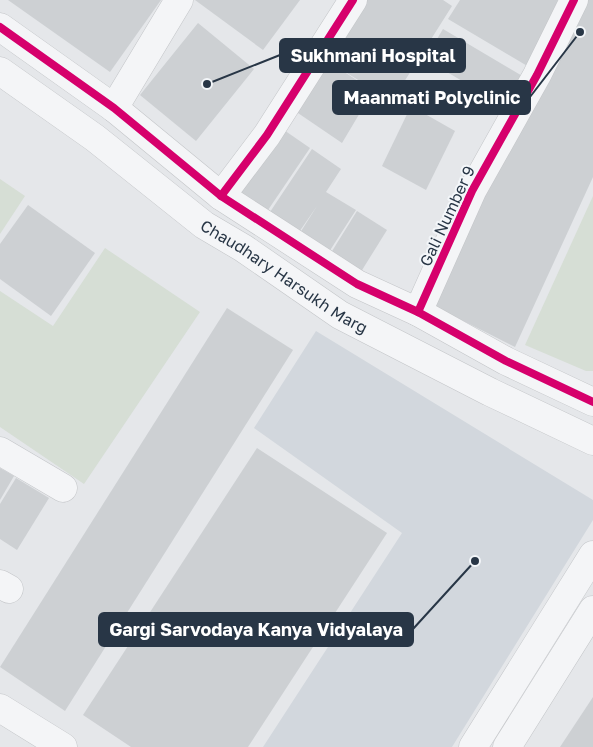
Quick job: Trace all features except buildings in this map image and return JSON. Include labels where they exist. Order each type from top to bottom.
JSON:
[{"type":"street","points":[[114,108],[179,0]]},
{"type":"street","points":[[221,196],[267,135],[353,0]]},
{"type":"street","name":"Gali Number 9","points":[[418,312],[472,191],[537,75],[574,0]]},
{"type":"street","name":"Chaudhary Harsukh Marg","points":[[0,27],[114,108],[221,196],[357,284],[418,312],[506,361],[593,402]]},
{"type":"street","name":"Chaudhary Harsukh Marg","points":[[0,71],[95,138],[204,225],[243,248],[340,315],[490,392],[593,441]]},
{"type":"street","points":[[0,451],[63,488]]},
{"type":"street","points":[[473,747],[593,555]]},
{"type":"street","points":[[507,747],[593,610]]},
{"type":"street","points":[[0,708],[64,747]]},
{"type":"shaded area","points":[[0,179],[25,196],[0,234]]},
{"type":"shaded area","points":[[593,196],[593,371],[586,371],[525,345]]},
{"type":"shaded area","points":[[105,248],[200,312],[84,484],[0,427],[0,291],[53,326]]},
{"type":"shaded area","points":[[316,331],[593,500],[593,520],[452,747],[263,747],[402,533],[254,428]]},
{"type":"cycle path","points":[[221,196],[267,135],[353,0]]},
{"type":"cycle path","points":[[418,312],[472,191],[537,75],[574,0]]},
{"type":"cycle path","points":[[0,27],[114,108],[221,196],[357,284],[418,312],[506,361],[593,402]]},
{"type":"place","name":"Maanmati Polyclinic","points":[[580,32]]},
{"type":"place","name":"Sukhmani Hospital","points":[[207,84]]},
{"type":"place","name":"Gargi Sarvodaya Kanya Vidyalaya","points":[[475,561]]}]
